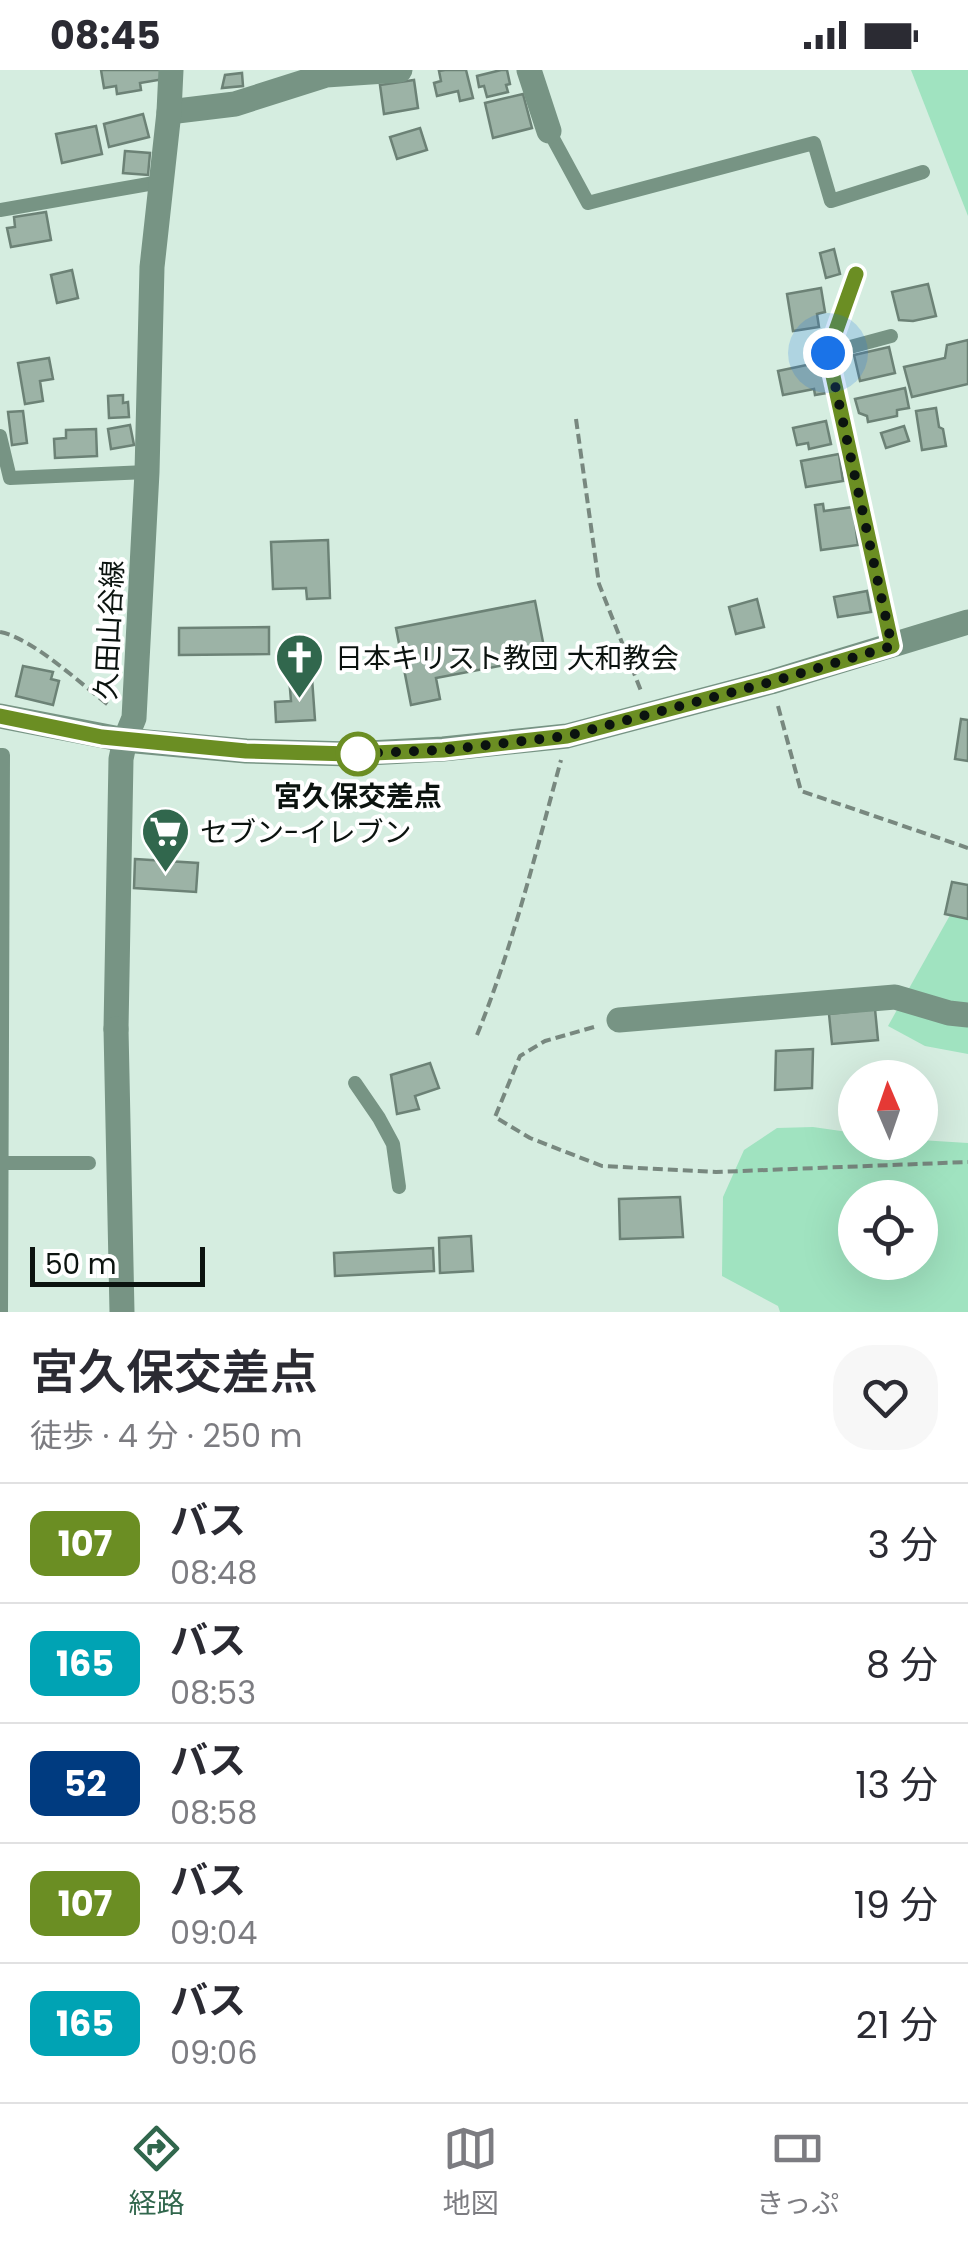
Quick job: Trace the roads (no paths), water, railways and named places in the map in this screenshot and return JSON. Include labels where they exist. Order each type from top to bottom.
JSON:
[{"type":"street","name":"久田山谷線","points":[[122,1312],[116,1029],[121,760],[134,718],[147,472],[152,267],[170,112],[170,70]]},
{"type":"street","points":[[170,112],[235,104],[326,75],[400,70]]},
{"type":"street","points":[[529,70],[549,131]]},
{"type":"street","points":[[0,716],[125,740],[246,751],[350,754],[443,750],[567,736],[771,682],[968,622]]},
{"type":"street","points":[[619,1020],[895,997],[968,1015]]},
{"type":"lane","points":[[549,131],[588,203],[814,143],[831,202],[923,172]]},
{"type":"lane","points":[[0,210],[160,182]]},
{"type":"lane","points":[[856,274],[828,353],[892,646]]},
{"type":"lane","points":[[828,353],[891,336]]},
{"type":"lane","points":[[0,436],[10,478],[147,472]]},
{"type":"lane","points":[[0,755],[1,1312]]},
{"type":"lane","points":[[355,1084],[392,1144],[399,1186]]},
{"type":"lane","points":[[1,1162],[89,1162]]},
{"type":"place","name":"日本キリスト教団 大和教会","points":[[300,700]]},
{"type":"place","name":"宮久保交差点","points":[[358,754]]},
{"type":"place","name":"セブン-イレブン","points":[[165,874]]}]
